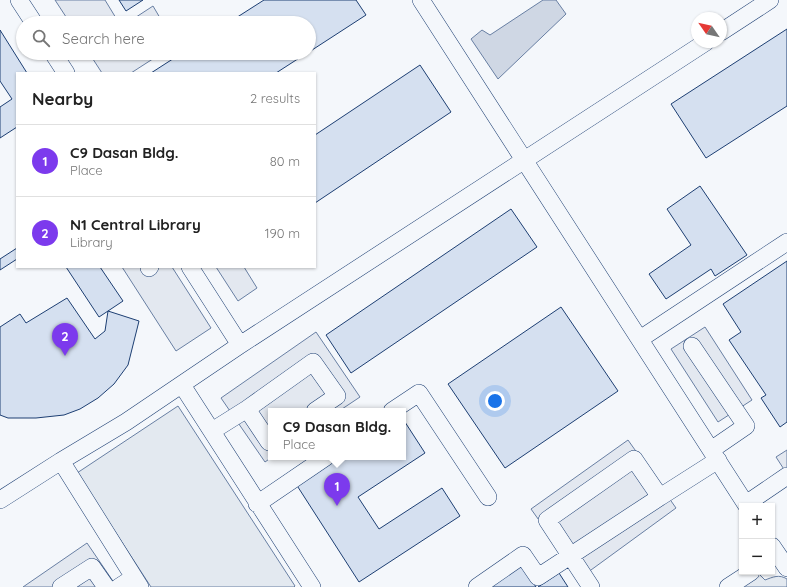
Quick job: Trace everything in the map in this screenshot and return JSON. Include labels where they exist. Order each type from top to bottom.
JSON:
[{"type":"lane","points":[[19,0],[29,16]]},
{"type":"lane","points":[[421,0],[745,503]]},
{"type":"lane","points":[[727,28],[770,0]]},
{"type":"lane","points":[[0,500],[126,422],[240,345],[697,48]]},
{"type":"lane","points":[[58,60],[65,72]]},
{"type":"lane","points":[[640,339],[787,242]]},
{"type":"lane","points":[[191,268],[240,345]]},
{"type":"lane","points":[[476,587],[523,555],[538,577],[660,497],[715,455],[746,426],[692,346]]},
{"type":"lane","points":[[212,430],[247,409],[313,362],[337,396],[319,408]]},
{"type":"lane","points":[[182,385],[312,587]]},
{"type":"lane","points":[[396,408],[419,393],[488,497]]},
{"type":"lane","points":[[247,409],[268,440]]},
{"type":"lane","points":[[591,587],[547,520],[634,459],[660,497]]},
{"type":"lane","points":[[258,504],[322,460]]},
{"type":"lane","points":[[61,461],[136,582],[119,587]]},
{"type":"lane","points":[[749,503],[787,476]]},
{"type":"lane","points":[[61,587],[92,567],[106,587]]},
{"type":"lane","points":[[728,587],[746,575]]},
{"type":"shaded area","points":[[55,0],[105,0],[115,16],[65,16]]},
{"type":"shaded area","points":[[543,0],[556,0],[566,14],[498,79],[471,39],[482,30],[490,35]]},
{"type":"shaded area","points":[[153,6],[159,16],[138,16]]},
{"type":"shaded area","points":[[94,60],[151,60],[133,72],[101,72]]},
{"type":"shaded area","points":[[123,268],[173,268],[211,328],[176,351]]},
{"type":"shaded area","points":[[217,268],[245,268],[257,288],[238,301]]},
{"type":"shaded area","points":[[705,327],[752,400],[718,422],[671,349]]},
{"type":"shaded area","points":[[316,332],[360,397],[344,408],[268,408],[268,460],[265,462],[221,398]]},
{"type":"shaded area","points":[[178,406],[295,586],[294,587],[151,587],[77,473]]},
{"type":"shaded area","points":[[628,440],[676,508],[580,578],[531,509]]},
{"type":"shaded area","points":[[787,450],[787,474],[776,457]]},
{"type":"shaded area","points":[[87,543],[117,587],[23,587]]},
{"type":"shaded area","points":[[758,575],[760,575],[765,580],[776,576],[787,579],[787,587],[741,587]]},
{"type":"building","points":[[119,0],[143,0],[126,11]]},
{"type":"building","points":[[264,0],[356,0],[366,15],[316,47],[316,16],[239,16]]},
{"type":"building","points":[[787,29],[787,106],[706,158],[671,104]]},
{"type":"building","points":[[0,30],[16,55],[16,60],[19,60],[26,72],[16,72],[16,128],[0,138],[0,107],[12,99],[0,81]]},
{"type":"building","points":[[171,60],[296,60],[278,72],[153,72]]},
{"type":"building","points":[[420,65],[451,112],[316,202],[316,134]]},
{"type":"building","points":[[700,186],[747,255],[715,276],[711,269],[666,299],[649,274],[691,245],[667,209]]},
{"type":"building","points":[[511,209],[537,247],[351,373],[326,335]]},
{"type":"building","points":[[16,249],[16,260],[0,270],[0,259]]},
{"type":"building","points":[[787,261],[787,422],[780,427],[761,398],[766,395],[729,340],[741,332],[723,304]]},
{"type":"building","points":[[67,268],[101,268],[123,301],[99,317]]},
{"type":"building","points":[[67,298],[95,339],[105,331],[108,311],[139,321],[128,365],[114,384],[98,398],[80,409],[64,415],[36,418],[8,418],[0,415],[0,327],[20,314],[26,323]]},
{"type":"building","points":[[561,307],[618,391],[505,468],[448,384]]},
{"type":"building","points":[[406,424],[425,453],[358,497],[379,529],[442,488],[460,516],[359,582],[296,484],[332,460],[406,460]]},
{"type":"building","points":[[520,564],[536,587],[487,587]]},
{"type":"building","points":[[559,573],[568,587],[538,587]]},
{"type":"place","name":"N1 Central Library","points":[[65,356]]},
{"type":"place","name":"C9 Dasan Bldg.","points":[[337,506]]}]
